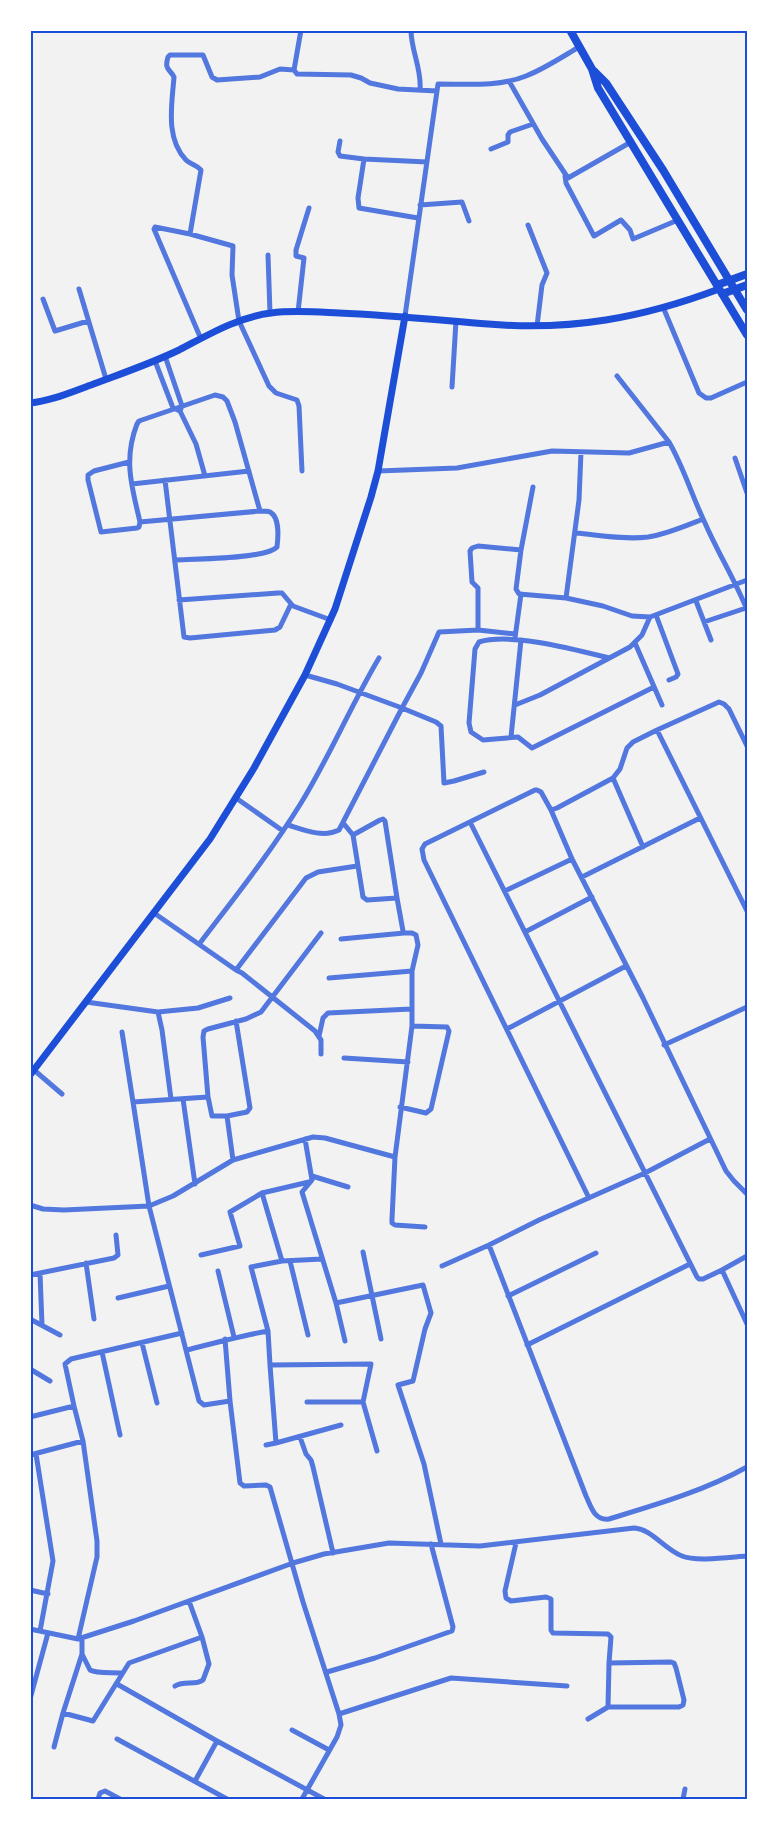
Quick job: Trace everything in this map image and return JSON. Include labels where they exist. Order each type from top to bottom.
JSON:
[{"type":"highway","points":[[570,30],[592,69],[598,88],[747,335]]},
{"type":"highway","points":[[592,69],[606,82],[663,170],[747,310]]},
{"type":"highway","points":[[653,177],[663,170]]},
{"type":"highway","points":[[720,289],[729,280],[747,274]]},
{"type":"highway","points":[[720,289],[734,290],[747,285]]},
{"type":"main road","points":[[30,403],[51,399],[155,361],[239,321],[270,313],[405,316],[537,326],[599,322],[663,307],[720,289]]},
{"type":"main road","points":[[32,1072],[210,839],[254,768],[305,675],[331,620],[350,569],[378,471],[405,316]]},
{"type":"street","points":[[294,70],[301,30]]},
{"type":"street","points":[[411,30],[415,63],[420,73],[420,90]]},
{"type":"street","points":[[405,316],[438,84],[508,81],[534,73],[579,47]]},
{"type":"street","points":[[190,234],[201,170],[199,166],[187,162],[172,134],[174,77],[168,71],[168,57],[203,55],[212,77],[217,80],[260,77],[280,69],[294,70],[297,74],[356,76],[398,89],[437,91]]},
{"type":"street","points":[[508,81],[565,176],[566,183],[594,236],[621,220],[630,230],[633,239],[678,219]]},
{"type":"street","points":[[491,149],[508,142],[510,132],[533,124]]},
{"type":"street","points":[[340,141],[338,150],[340,156],[426,162]]},
{"type":"street","points":[[565,176],[568,178],[574,175],[631,141]]},
{"type":"street","points":[[364,159],[358,204],[360,209],[418,218]]},
{"type":"street","points":[[420,205],[462,202],[469,221]]},
{"type":"street","points":[[298,312],[304,258],[296,256],[296,250],[309,208]]},
{"type":"street","points":[[528,225],[548,273],[542,285],[537,326]]},
{"type":"street","points":[[201,339],[154,229],[156,227],[233,246],[232,275],[239,321],[269,386],[276,393],[297,400],[300,406],[302,471]]},
{"type":"street","points":[[268,255],[270,313]]},
{"type":"street","points":[[79,289],[106,379]]},
{"type":"street","points":[[43,299],[55,331],[88,321]]},
{"type":"street","points":[[663,307],[699,393],[703,397],[711,398],[747,382]]},
{"type":"street","points":[[453,387],[456,321]]},
{"type":"street","points":[[165,356],[178,408]]},
{"type":"street","points":[[155,361],[192,436],[205,476]]},
{"type":"street","points":[[616,376],[669,442],[746,609],[704,622]]},
{"type":"street","points":[[129,462],[90,473],[88,480],[100,531],[103,533],[139,527],[129,462],[135,427],[139,421],[215,395],[222,397],[227,401],[235,422],[260,511]]},
{"type":"street","points":[[378,471],[457,468],[568,450],[629,453],[669,442]]},
{"type":"street","points":[[566,598],[576,533],[581,452]]},
{"type":"street","points":[[735,458],[747,494]]},
{"type":"street","points":[[132,484],[249,471]]},
{"type":"street","points":[[165,480],[182,634],[186,638],[275,630],[280,627],[291,604]]},
{"type":"street","points":[[533,487],[521,550],[516,589],[518,593],[566,598],[603,606],[632,616],[653,616],[747,579]]},
{"type":"street","points":[[140,522],[260,511],[273,515],[277,524],[278,542],[275,550],[266,553],[175,560]]},
{"type":"street","points":[[576,533],[647,537],[703,519]]},
{"type":"street","points":[[478,630],[478,588],[472,582],[470,551],[478,546],[521,550]]},
{"type":"street","points":[[179,600],[278,592],[282,593],[291,604],[331,620]]},
{"type":"street","points":[[511,737],[521,594]]},
{"type":"street","points":[[696,601],[711,640]]},
{"type":"street","points":[[515,705],[540,695],[635,643],[653,616]]},
{"type":"street","points":[[653,616],[678,674],[669,680]]},
{"type":"street","points":[[288,825],[322,834],[337,831],[344,824],[421,673],[438,632],[478,630],[609,658]]},
{"type":"street","points":[[517,638],[490,639],[477,644],[475,649],[469,723],[471,732],[483,740],[511,737],[521,739],[530,748],[654,687]]},
{"type":"street","points":[[635,643],[662,705]]},
{"type":"street","points":[[200,943],[288,825],[379,657]]},
{"type":"street","points":[[305,675],[359,692],[439,723],[444,783],[484,772]]},
{"type":"street","points":[[551,810],[613,778],[620,769],[630,745],[657,729],[722,703],[729,709],[747,746]]},
{"type":"street","points":[[657,729],[747,911]]},
{"type":"street","points":[[613,778],[644,847]]},
{"type":"street","points":[[589,1198],[422,853],[425,844],[537,790],[541,792],[551,810],[572,859],[710,1139],[730,1177],[747,1194]]},
{"type":"street","points":[[236,798],[283,831]]},
{"type":"street","points":[[582,877],[700,818]]},
{"type":"street","points":[[353,835],[380,820],[386,821],[404,933]]},
{"type":"street","points":[[470,822],[699,1279],[722,1270],[747,1256]]},
{"type":"street","points":[[344,824],[353,835],[361,894],[365,899],[397,898]]},
{"type":"street","points":[[505,891],[572,859]]},
{"type":"street","points":[[236,970],[306,878],[318,872],[357,866]]},
{"type":"street","points":[[525,932],[592,897]]},
{"type":"street","points":[[154,913],[242,973],[320,1036]]},
{"type":"street","points":[[236,1021],[250,1108],[247,1112],[213,1116],[208,1097],[203,1034],[208,1029],[236,1021],[255,1016],[261,1012],[321,933]]},
{"type":"street","points":[[341,939],[404,933],[412,933],[417,938],[418,945],[412,971],[412,1026],[400,1107],[392,1222],[395,1225],[425,1227]]},
{"type":"street","points":[[507,1029],[626,966]]},
{"type":"street","points":[[329,978],[412,971]]},
{"type":"street","points":[[86,1002],[158,1012],[198,1008],[230,998]]},
{"type":"street","points":[[664,1045],[747,1007]]},
{"type":"street","points":[[321,1054],[320,1036],[323,1018],[328,1013],[411,1008]]},
{"type":"street","points":[[158,1012],[171,1099]]},
{"type":"street","points":[[400,1107],[426,1113],[431,1110],[449,1031],[447,1027],[412,1026]]},
{"type":"street","points":[[123,1032],[149,1206],[201,1404],[230,1401]]},
{"type":"street","points":[[344,1058],[408,1062]]},
{"type":"street","points":[[32,1072],[62,1094]]},
{"type":"street","points":[[133,1102],[208,1097]]},
{"type":"street","points":[[183,1099],[195,1184]]},
{"type":"street","points":[[227,1116],[233,1160]]},
{"type":"street","points":[[31,1206],[64,1210],[149,1206],[195,1184],[233,1160],[305,1138],[325,1138],[395,1157]]},
{"type":"street","points":[[305,1138],[311,1179],[302,1192],[336,1303],[345,1341]]},
{"type":"street","points":[[442,1266],[645,1173],[710,1139]]},
{"type":"street","points":[[201,1255],[240,1246],[230,1212],[262,1193],[311,1179],[348,1188]]},
{"type":"street","points":[[262,1193],[282,1261]]},
{"type":"street","points":[[30,1275],[117,1257],[116,1235]]},
{"type":"street","points":[[489,1245],[586,1496],[599,1518],[609,1519],[653,1505],[724,1479],[747,1467]]},
{"type":"street","points":[[363,1252],[381,1339]]},
{"type":"street","points":[[508,1296],[596,1253]]},
{"type":"street","points":[[276,1443],[268,1331],[251,1267],[282,1261],[322,1259]]},
{"type":"street","points":[[290,1261],[308,1335]]},
{"type":"street","points":[[86,1263],[94,1319]]},
{"type":"street","points":[[527,1345],[690,1264]]},
{"type":"street","points":[[722,1270],[747,1324]]},
{"type":"street","points":[[218,1271],[234,1337]]},
{"type":"street","points":[[40,1273],[42,1325]]},
{"type":"street","points":[[336,1303],[423,1285],[431,1310],[413,1381],[398,1385],[424,1464],[441,1544]]},
{"type":"street","points":[[118,1298],[169,1286]]},
{"type":"street","points":[[30,1320],[60,1335]]},
{"type":"street","points":[[187,1350],[225,1339],[268,1331]]},
{"type":"street","points":[[122,1673],[93,1672],[82,1654],[80,1638],[98,1548],[83,1441],[65,1364],[71,1359],[182,1333]]},
{"type":"street","points":[[225,1339],[240,1483],[244,1486],[266,1485],[270,1487],[303,1602],[339,1714],[340,1731],[302,1799]]},
{"type":"street","points":[[142,1342],[157,1403]]},
{"type":"street","points":[[102,1352],[120,1435]]},
{"type":"street","points":[[270,1365],[371,1364],[363,1402],[377,1451]]},
{"type":"street","points":[[30,1369],[50,1381]]},
{"type":"street","points":[[307,1402],[363,1402]]},
{"type":"street","points":[[30,1417],[74,1406]]},
{"type":"street","points":[[266,1445],[340,1425]]},
{"type":"street","points":[[300,1437],[313,1467],[333,1553]]},
{"type":"street","points":[[40,1631],[53,1569],[53,1554],[33,1454],[83,1441]]},
{"type":"street","points":[[30,1629],[80,1638],[293,1563],[389,1543],[463,1546],[516,1543],[634,1528],[643,1530],[687,1558],[747,1556]]},
{"type":"street","points":[[516,1543],[505,1591],[506,1598],[511,1601],[546,1597],[551,1599],[552,1634],[608,1634],[611,1637],[608,1707]]},
{"type":"street","points":[[327,1672],[452,1631],[453,1627],[431,1544]]},
{"type":"street","points":[[30,1590],[48,1594]]},
{"type":"street","points":[[175,1686],[180,1683],[197,1683],[203,1680],[209,1664],[189,1601]]},
{"type":"street","points":[[30,1699],[48,1633]]},
{"type":"street","points":[[63,1713],[93,1721],[129,1663],[202,1637]]},
{"type":"street","points":[[54,1747],[82,1654]]},
{"type":"street","points":[[588,1719],[608,1707],[679,1707],[684,1703],[674,1663],[609,1662]]},
{"type":"street","points":[[30,1671],[38,1672]]},
{"type":"street","points":[[339,1714],[451,1678],[567,1686]]},
{"type":"street","points":[[117,1684],[324,1799]]},
{"type":"street","points":[[292,1730],[329,1750]]},
{"type":"street","points":[[117,1739],[227,1799]]},
{"type":"street","points":[[195,1781],[217,1741]]},
{"type":"street","points":[[683,1799],[685,1789]]},
{"type":"street","points":[[98,1799],[100,1793],[105,1791],[120,1799]]}]
